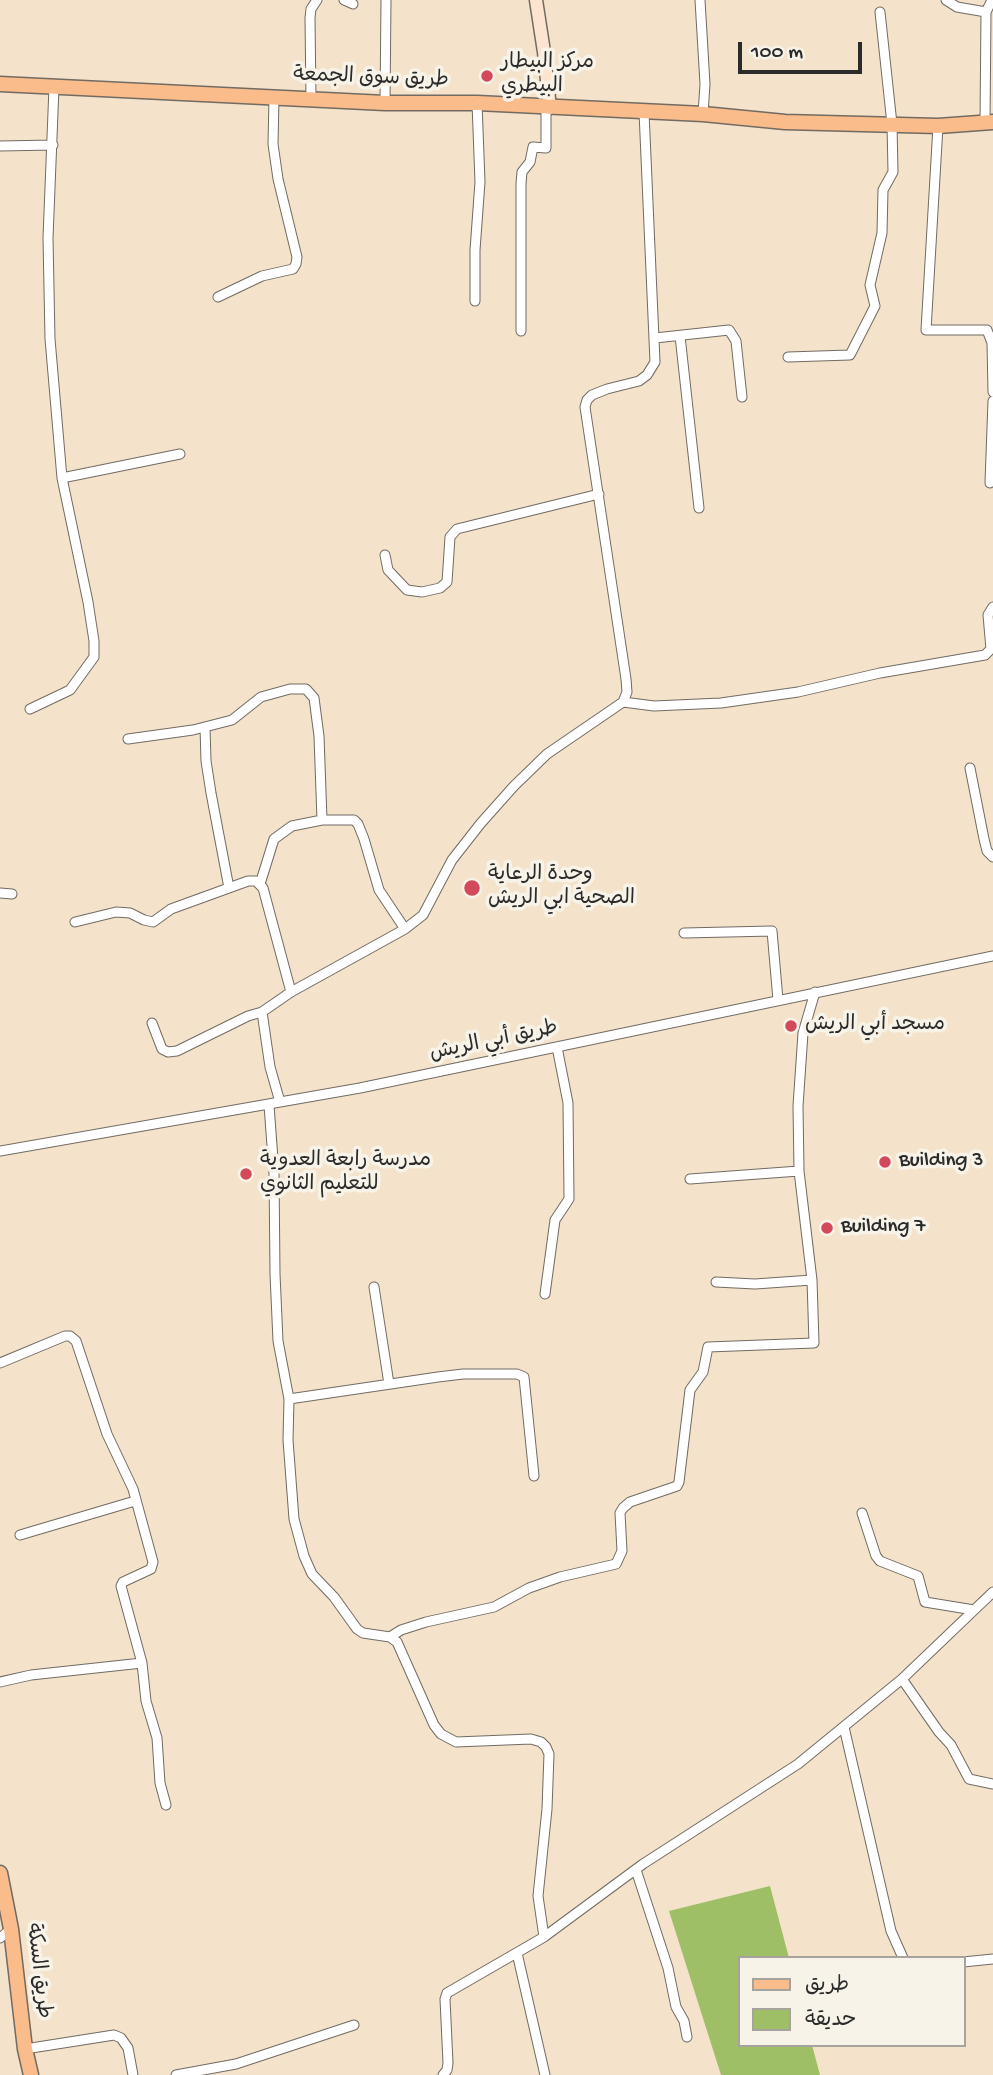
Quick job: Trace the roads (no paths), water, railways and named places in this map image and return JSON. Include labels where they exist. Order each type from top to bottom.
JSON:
[{"type":"main road","points":[[536,0],[544,52],[548,108]]},
{"type":"main road","name":"طريق سوق الجمعة","points":[[0,84],[385,103],[477,103],[644,111],[785,122],[938,126],[989,122]]},
{"type":"main road","name":"طريق السكة","points":[[0,1873],[5,1934],[31,2075]]},
{"type":"street","points":[[311,99],[310,18],[311,9],[317,0]]},
{"type":"street","points":[[385,103],[386,0]]},
{"type":"street","points":[[700,0],[705,84],[703,114]]},
{"type":"street","points":[[946,0],[957,7],[986,12]]},
{"type":"street","points":[[989,122],[986,12],[992,0]]},
{"type":"street","points":[[788,357],[850,355],[875,306],[870,285],[882,233],[883,190],[893,172],[892,124],[880,12]]},
{"type":"street","points":[[30,709],[70,690],[94,657],[88,603],[62,478],[48,307],[54,87]]},
{"type":"street","points":[[218,297],[262,276],[293,269],[298,257],[278,179],[273,144],[274,98]]},
{"type":"street","points":[[475,301],[475,250],[481,182],[477,103]]},
{"type":"street","points":[[521,331],[522,172],[530,162],[533,147],[546,148],[548,108]]},
{"type":"street","points":[[152,1023],[162,1049],[168,1052],[177,1051],[248,1016],[262,1012],[291,992],[405,929],[422,915],[452,860],[481,822],[514,786],[547,754],[623,702],[627,692],[626,680],[585,417],[587,400],[607,389],[639,382],[655,362],[644,111]]},
{"type":"street","points":[[938,126],[926,330],[987,330],[992,343],[993,391]]},
{"type":"street","points":[[0,146],[53,145]]},
{"type":"street","points":[[655,338],[729,330],[736,341],[742,397]]},
{"type":"street","points":[[680,336],[699,508]]},
{"type":"street","points":[[990,483],[993,401]]},
{"type":"street","points":[[62,478],[180,454]]},
{"type":"street","points":[[385,555],[388,570],[407,590],[422,592],[440,588],[447,582],[450,537],[457,529],[598,494]]},
{"type":"street","points":[[623,702],[654,706],[721,703],[798,692],[880,673],[985,655],[991,649],[988,615],[993,607]]},
{"type":"street","points":[[128,739],[232,720],[261,697],[299,688],[306,689],[314,698],[319,736],[321,820]]},
{"type":"street","points":[[205,727],[206,761],[229,888]]},
{"type":"street","points":[[970,768],[987,851],[993,857]]},
{"type":"street","points":[[291,992],[260,884],[274,839],[292,826],[346,818],[358,824],[379,890],[405,929]]},
{"type":"street","points":[[75,922],[116,912],[153,922],[171,909],[248,881],[260,884]]},
{"type":"street","points":[[0,893],[12,894]]},
{"type":"street","points":[[684,933],[772,931],[778,1000]]},
{"type":"street","name":"طريق أبي الريش","points":[[0,1151],[269,1105],[993,956]]},
{"type":"street","points":[[390,1637],[401,1630],[426,1622],[494,1606],[529,1588],[560,1577],[616,1563],[622,1551],[620,1513],[623,1508],[630,1502],[677,1486],[679,1482],[690,1390],[703,1372],[708,1347],[814,1343],[812,1280],[799,1171],[798,1106],[803,1033],[815,992]]},
{"type":"street","points":[[262,1012],[270,1067],[281,1102]]},
{"type":"street","points":[[545,1294],[555,1220],[569,1199],[568,1103],[557,1047]]},
{"type":"street","points":[[269,1105],[274,1173],[277,1330],[289,1399],[293,1519],[304,1556],[312,1574],[334,1597],[357,1629],[372,1636],[390,1637],[397,1642],[441,1734],[464,1743],[531,1739],[541,1742],[549,1754],[547,1809],[538,1896],[544,1937]]},
{"type":"street","points":[[690,1179],[799,1171]]},
{"type":"street","points":[[716,1282],[755,1284],[812,1280]]},
{"type":"street","points":[[374,1287],[389,1384]]},
{"type":"street","points":[[0,1363],[70,1336],[76,1341],[107,1434],[123,1465],[153,1567],[121,1586],[142,1663],[146,1701],[157,1738],[160,1783],[166,1805]]},
{"type":"street","points":[[289,1399],[463,1374],[517,1374],[524,1377],[534,1476]]},
{"type":"street","points":[[20,1535],[135,1501]]},
{"type":"street","points":[[862,1513],[880,1562],[918,1576],[925,1602],[974,1610]]},
{"type":"street","points":[[443,2075],[447,2070],[447,1993],[544,1937],[636,1870],[798,1764],[902,1679],[993,1592]]},
{"type":"street","points":[[0,1682],[32,1675],[142,1663]]},
{"type":"street","points":[[902,1679],[951,1745],[968,1779],[993,1784]]},
{"type":"street","points":[[844,1727],[891,1931],[902,1956]]},
{"type":"street","points":[[636,1870],[687,2037]]},
{"type":"street","points":[[517,1953],[545,2075]]},
{"type":"street","points":[[965,1962],[993,1959]]},
{"type":"street","points":[[176,2075],[236,2064],[354,2025]]},
{"type":"street","points":[[25,2049],[114,2035],[121,2038],[128,2049],[133,2075]]},
{"type":"place","name":"مركز البيطار البيطري","points":[[487,76]]},
{"type":"place","name":"وحدة الرعاية الصحية ابي الريش","points":[[472,888]]},
{"type":"place","name":"مسجد أبي الريش","points":[[791,1026]]},
{"type":"place","name":"Building 3","points":[[885,1162]]},
{"type":"place","name":"مدرسة رابعة العدوية للتعليم الثانوي","points":[[246,1174]]},
{"type":"place","name":"Building 7","points":[[827,1228]]}]
